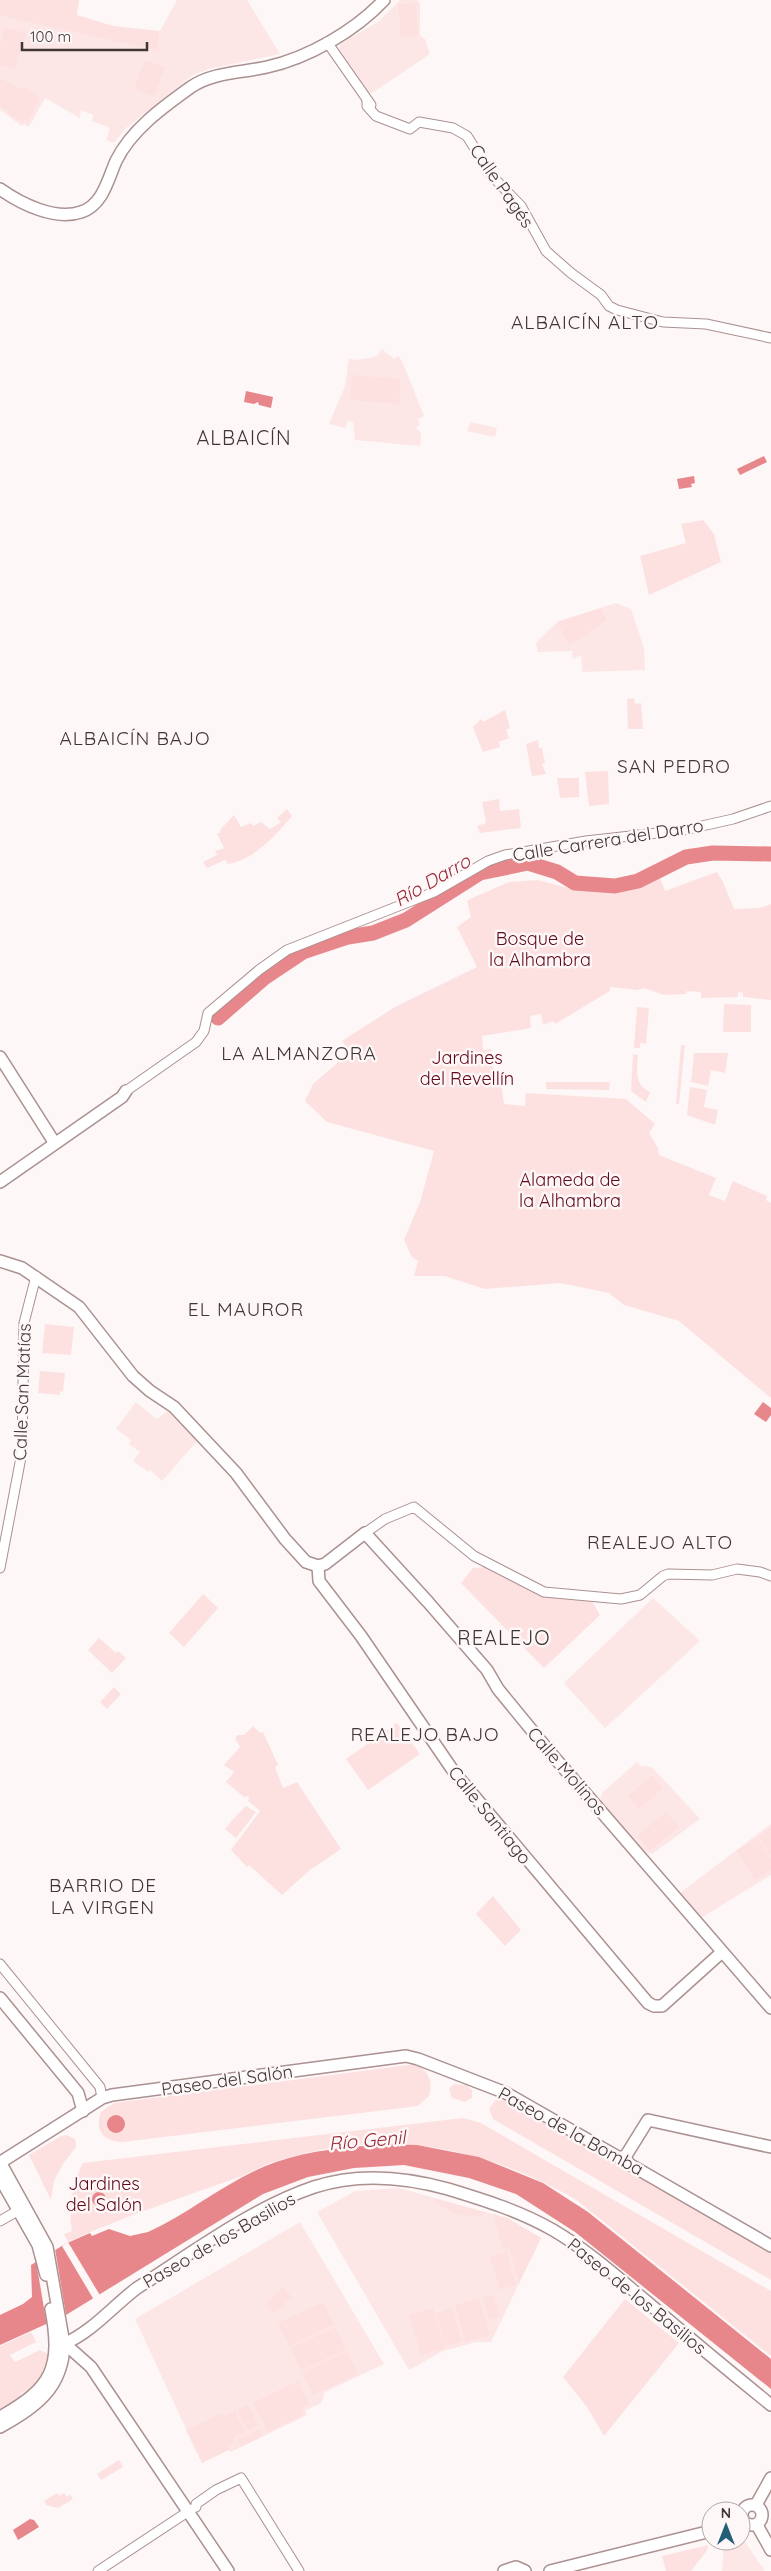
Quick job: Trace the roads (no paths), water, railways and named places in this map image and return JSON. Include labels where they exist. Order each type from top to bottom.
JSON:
[{"type":"main road","points":[[0,189],[21,201],[53,213],[65,215],[84,211],[101,197],[128,141],[192,86],[216,76],[278,64],[327,42],[372,12],[384,0]]},
{"type":"main road","points":[[0,1057],[53,1140]]},
{"type":"main road","points":[[0,1176],[122,1091],[126,1091]]},
{"type":"main road","points":[[0,1182],[53,1140]]},
{"type":"main road","points":[[0,1261],[17,1265],[79,1306],[133,1376],[150,1391],[174,1407],[217,1451],[281,1535],[306,1562],[318,1566],[332,1560],[365,1532]]},
{"type":"main road","points":[[0,1267],[32,1274]]},
{"type":"main road","name":"Calle Molinos","points":[[365,1532],[406,1576],[486,1670],[498,1689],[548,1750],[771,2008]]},
{"type":"main road","name":"Calle Santiago","points":[[318,1566],[319,1581],[361,1636],[454,1772],[648,2003],[654,2006],[662,2006],[722,1952]]},
{"type":"main road","points":[[0,1998],[78,2093],[83,2111]]},
{"type":"main road","name":"Paseo de la Bomba","points":[[358,2062],[406,2056],[506,2093],[618,2157],[625,2158],[629,2164],[771,2246]]},
{"type":"main road","name":"Paseo del Salón","points":[[100,2100],[358,2062]]},
{"type":"main road","points":[[0,2428],[33,2408],[50,2390],[64,2360],[64,2344],[57,2321],[38,2227],[0,2163],[100,2100]]},
{"type":"main road","points":[[625,2158],[648,2120],[771,2146]]},
{"type":"main road","points":[[0,2178],[45,2255]]},
{"type":"main road","name":"Paseo de los Basilios","points":[[64,2344],[84,2335],[137,2288],[279,2201],[316,2186],[334,2182],[355,2179],[395,2179],[434,2186],[472,2196],[527,2216],[553,2230],[600,2263],[771,2405]]},
{"type":"main road","points":[[0,2417],[35,2395],[42,2387],[52,2366],[57,2321]]},
{"type":"main road","points":[[55,2335],[79,2355],[94,2372],[192,2509],[228,2571]]},
{"type":"main road","points":[[52,2366],[79,2355]]},
{"type":"main road","points":[[756,2506],[771,2478]]},
{"type":"main road","points":[[751,2506],[756,2506]]},
{"type":"main road","points":[[751,2525],[761,2521],[762,2514],[756,2506]]},
{"type":"main road","points":[[757,2524],[771,2550]]},
{"type":"main road","points":[[550,2571],[701,2533]]},
{"type":"main road","points":[[504,2571],[516,2567],[525,2571]]},
{"type":"street","name":"Calle Pagés","points":[[327,42],[367,101],[367,106],[376,116],[379,115],[410,129],[419,122],[453,128],[467,136],[492,176],[521,206],[546,251],[604,299],[609,306],[617,310],[663,322],[691,323],[771,338]]},
{"type":"street","name":"Calle Carrera del Darro","points":[[126,1091],[201,1036],[208,1013],[259,970],[298,943],[434,892],[488,861],[505,855],[586,841],[665,832],[720,822],[771,806]]},
{"type":"street","name":"Calle San Matías","points":[[0,1568],[22,1452],[24,1323],[32,1274]]},
{"type":"street","points":[[365,1532],[385,1519],[414,1507],[472,1554],[538,1590],[556,1594],[597,1598],[633,1598],[645,1592],[657,1580],[668,1574],[712,1575],[737,1569],[760,1572],[771,1576]]},
{"type":"street","points":[[0,1964],[100,2087],[100,2100]]},
{"type":"street","points":[[0,2221],[19,2210]]},
{"type":"street","points":[[98,2571],[192,2509],[199,2508],[219,2494],[222,2489],[241,2478],[299,2571]]},
{"type":"waterway","name":"Río Darro","points":[[218,1018],[264,978],[303,952],[348,937],[373,933],[406,920],[480,873],[528,863],[557,872],[575,883],[615,886],[638,881],[686,857],[713,853],[771,854]]},
{"type":"district","name":"ALBAICÍN ALTO","points":[[585,322]]},
{"type":"district","name":"ALBAICÍN","points":[[244,437]]},
{"type":"district","name":"ALBAICÍN BAJO","points":[[135,738]]},
{"type":"district","name":"SAN PEDRO","points":[[674,766]]},
{"type":"district","name":"LA ALMANZORA","points":[[299,1053]]},
{"type":"district","name":"EL MAUROR","points":[[246,1309]]},
{"type":"district","name":"REALEJO ALTO","points":[[660,1542]]},
{"type":"district","name":"REALEJO","points":[[504,1637]]},
{"type":"district","name":"REALEJO BAJO","points":[[425,1734]]},
{"type":"district","name":"BARRIO DE LA VIRGEN","points":[[103,1896]]},
{"type":"park label","name":"Bosque de la Alhambra","points":[[540,948]]},
{"type":"park label","name":"Jardines del Revellín","points":[[467,1067]]},
{"type":"park label","name":"Alameda de la Alhambra","points":[[570,1189]]},
{"type":"park label","name":"Jardines del Salón","points":[[104,2193]]},
{"type":"water label","name":"Río Genil","points":[[367,2140]]}]
